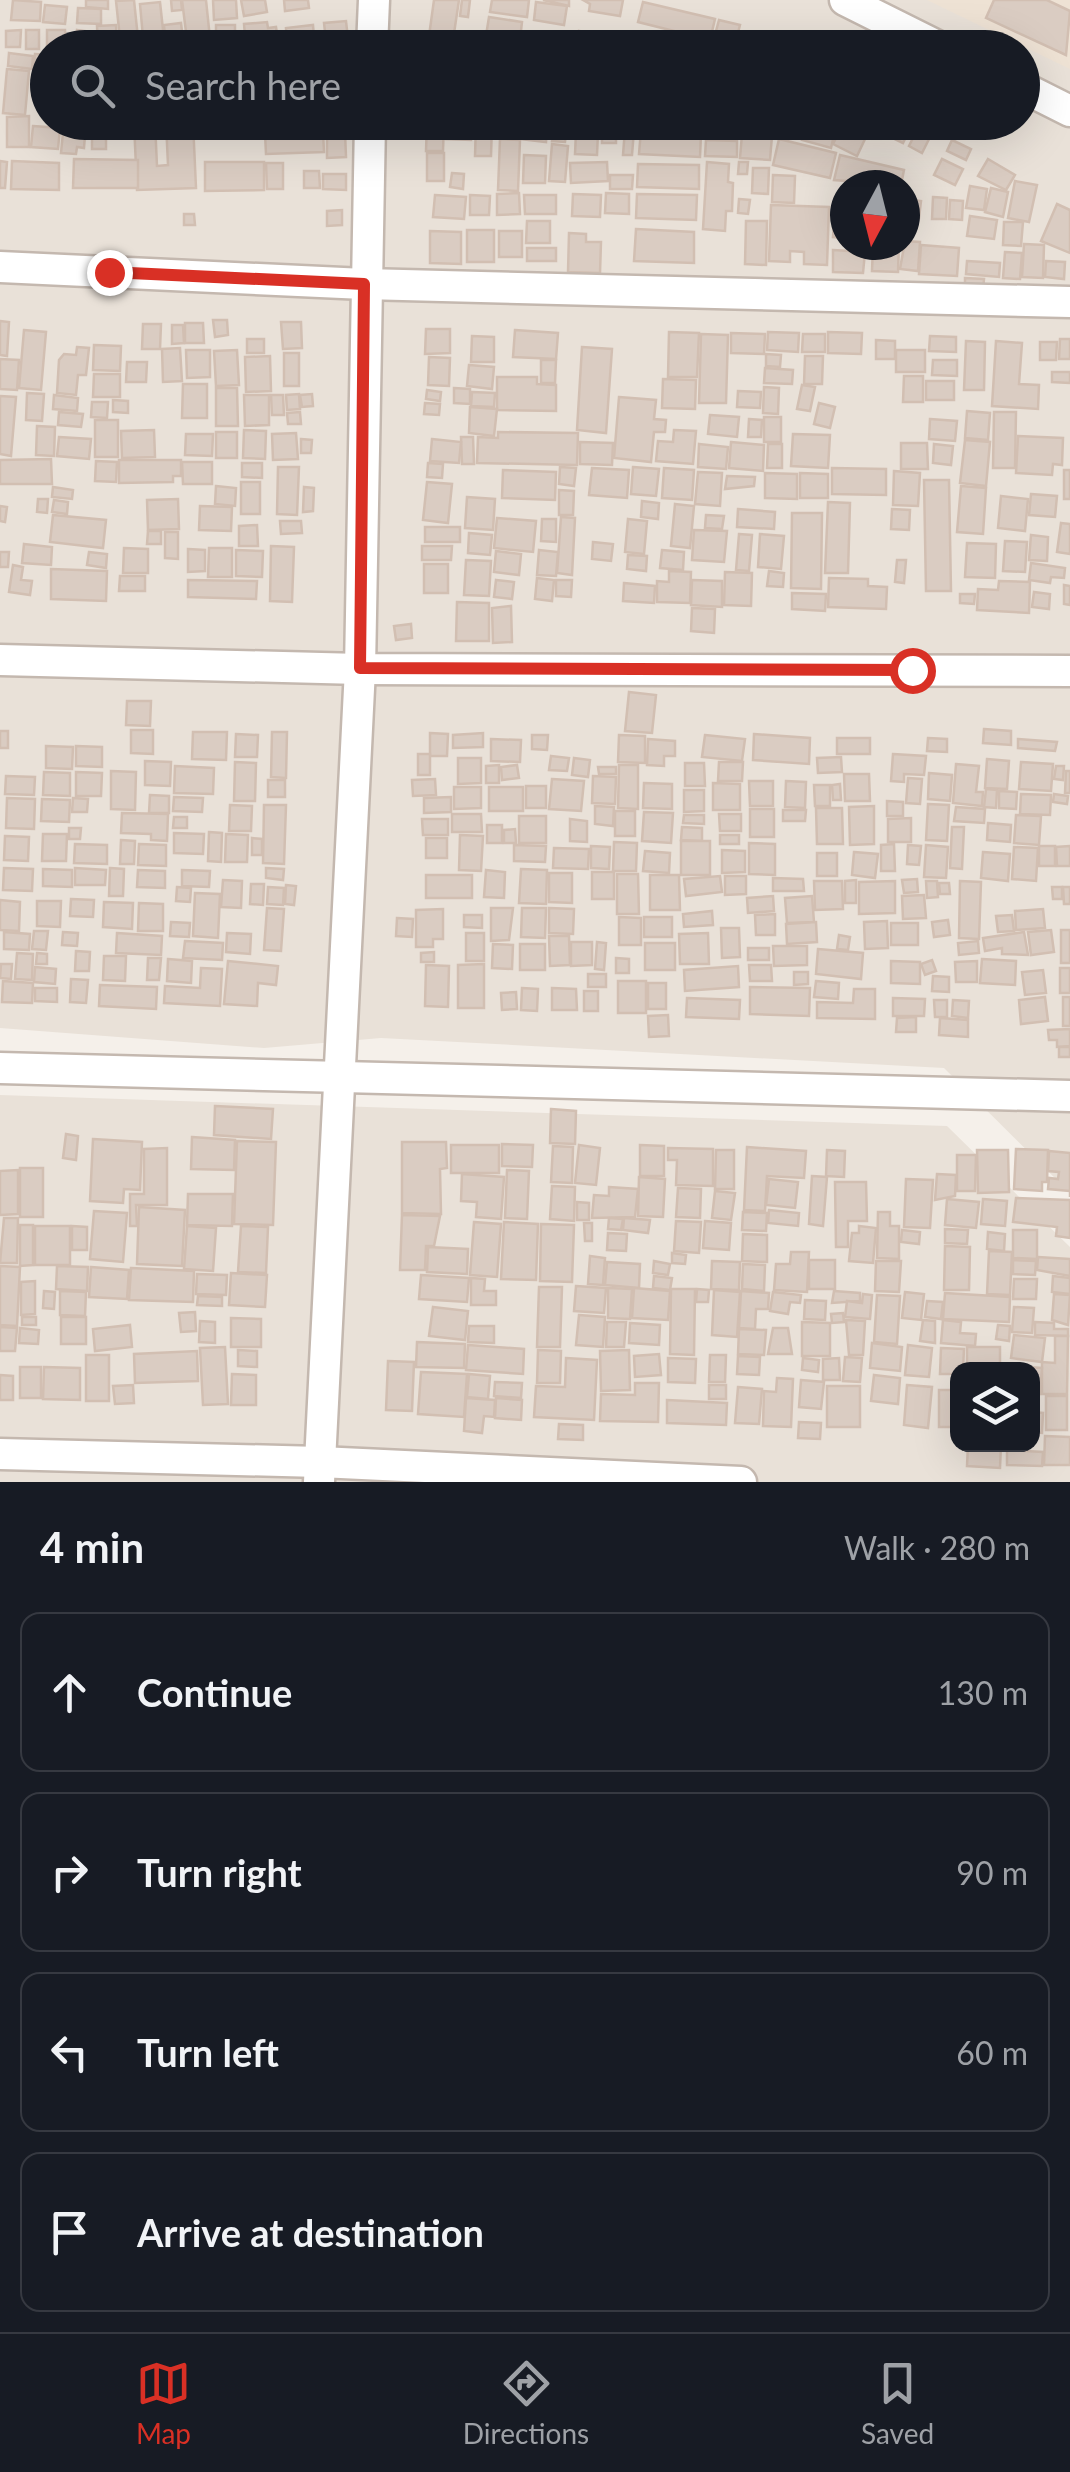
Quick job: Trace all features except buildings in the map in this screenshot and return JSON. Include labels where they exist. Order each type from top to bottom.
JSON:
[{"type":"street","points":[[373,30],[374,0]]},
{"type":"street","points":[[844,0],[905,30]]},
{"type":"street","points":[[1040,97],[1070,111]]},
{"type":"street","points":[[320,1472],[360,668],[369,140]]},
{"type":"street","points":[[0,267],[364,284],[1070,302]]},
{"type":"street","points":[[0,660],[360,668],[1070,671]]},
{"type":"street","points":[[0,1068],[1070,1096]]},
{"type":"street","points":[[0,1454],[320,1472],[741,1482]]},
{"type":"shaded area","points":[[0,0],[1070,0],[1070,1193],[944,1068],[381,1038],[264,1048],[0,1028]]},
{"type":"shaded area","points":[[927,0],[1070,0],[1070,69],[1040,55],[1040,30],[989,30]]},
{"type":"shaded area","points":[[0,1095],[947,1126],[1070,1247],[1070,1482],[0,1482]]},
{"type":"route","points":[[109,272],[364,284],[360,668],[912,670]]}]
